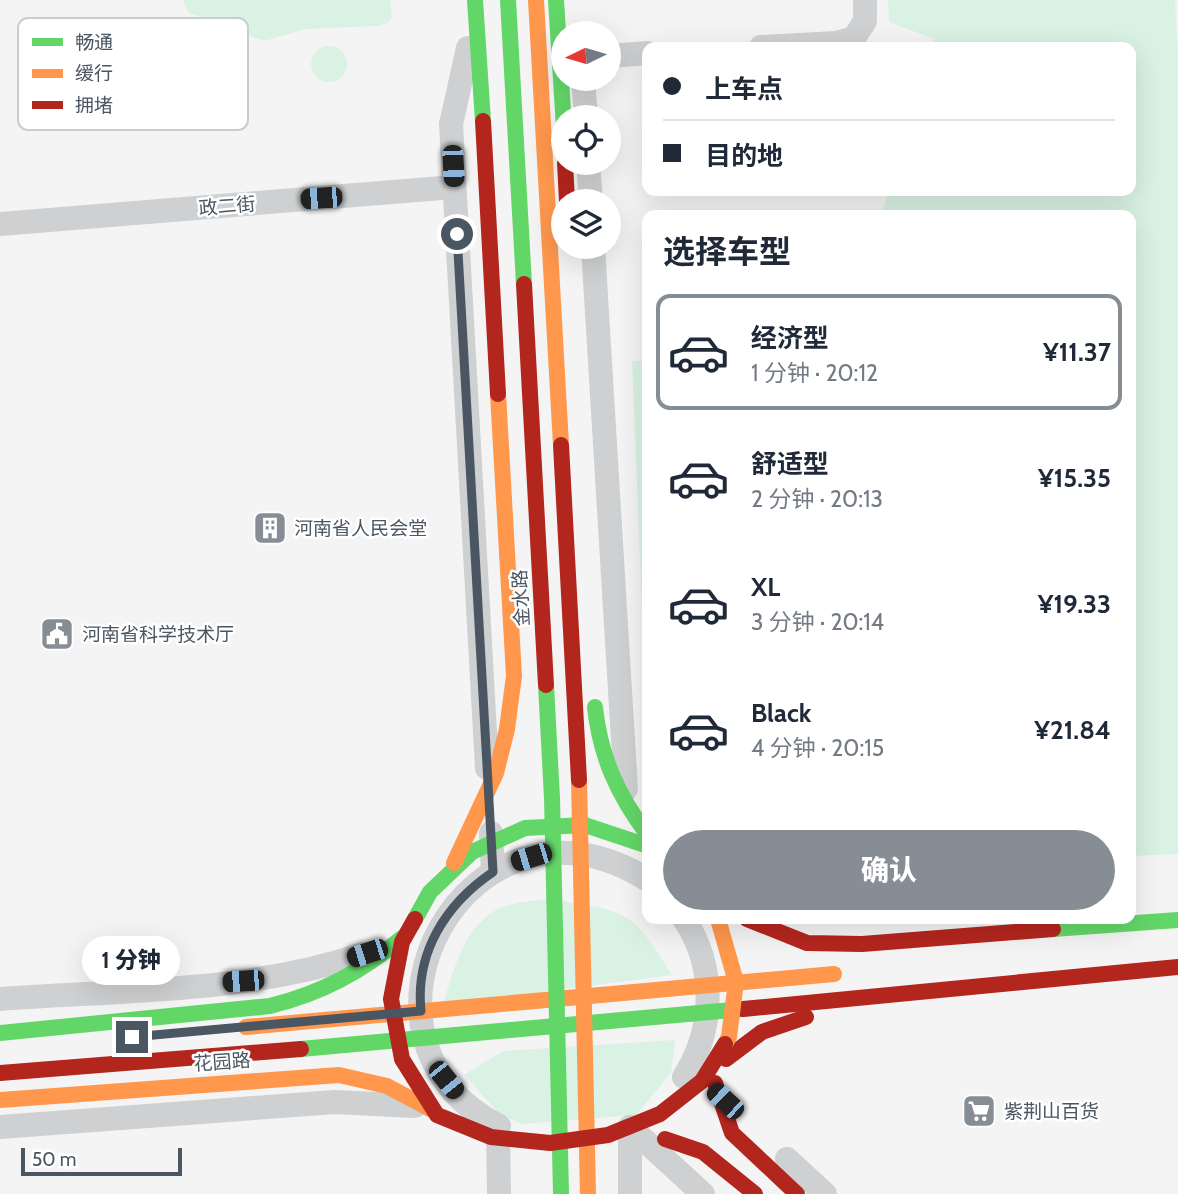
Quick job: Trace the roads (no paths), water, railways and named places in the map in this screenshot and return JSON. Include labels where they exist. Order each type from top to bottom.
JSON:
[{"type":"main road","name":"金水路","points":[[508,0],[552,798],[561,1194]]},
{"type":"main road","points":[[536,0],[580,797],[588,1194]]},
{"type":"main road","points":[[557,0],[569,105]]},
{"type":"main road","points":[[475,5],[514,676],[502,762],[484,809],[453,866],[424,897],[402,938],[392,984],[395,1031],[410,1076],[437,1115],[472,1145],[519,1166]]},
{"type":"main road","points":[[594,689],[597,729],[604,757],[630,813],[642,828]]},
{"type":"main road","points":[[453,866],[501,836],[549,825],[598,828],[642,844]]},
{"type":"main road","points":[[1136,923],[1178,920]]},
{"type":"main road","points":[[701,1104],[715,1083],[733,1035],[737,984],[733,959],[720,924]]},
{"type":"main road","points":[[757,924],[807,943],[862,944],[1126,924]]},
{"type":"main road","points":[[0,1033],[187,1016],[270,1006],[304,998],[329,990],[373,964],[402,938]]},
{"type":"main road","points":[[0,1073],[427,1039],[1178,967]]},
{"type":"main road","points":[[234,1028],[857,972]]},
{"type":"main road","points":[[726,1059],[762,1032],[787,1021],[814,1016],[960,1005]]},
{"type":"main road","points":[[0,1049],[41,1046]]},
{"type":"main road","name":"花园路","points":[[0,1100],[339,1075],[404,1090],[437,1115]]},
{"type":"main road","points":[[715,1083],[732,1133],[797,1194]]},
{"type":"main road","points":[[544,1170],[595,1169],[643,1153],[684,1123]]},
{"type":"main road","points":[[665,1139],[701,1149],[719,1160],[755,1194]]},
{"type":"main road","points":[[615,1194],[643,1153]]},
{"type":"main road","points":[[485,1157],[514,1194]]},
{"type":"street","points":[[557,0],[567,21]]},
{"type":"street","points":[[840,42],[854,38],[865,21],[865,0]]},
{"type":"street","points":[[475,5],[451,124],[493,872]]},
{"type":"street","points":[[621,55],[642,53]]},
{"type":"street","name":"政二街","points":[[0,224],[454,187]]},
{"type":"street","points":[[594,259],[639,875],[593,856],[572,853],[531,857],[493,872],[460,898],[437,930],[424,967],[421,1011],[427,1039],[446,1080],[472,1109],[498,1126],[527,1138],[569,1142],[610,1135],[630,1127],[664,1102],[690,1068],[699,1049],[707,1013],[708,985],[699,946],[687,924]]},
{"type":"street","points":[[0,999],[243,981],[331,965],[437,930]]},
{"type":"street","points":[[690,1068],[825,1194]]},
{"type":"street","points":[[0,1128],[335,1102],[472,1109]]},
{"type":"street","points":[[498,1126],[499,1194]]},
{"type":"street","points":[[630,1127],[630,1194]]},
{"type":"street","points":[[630,1127],[703,1194]]},
{"type":"place","name":"河南省人民会堂","points":[[270,528]]},
{"type":"place","name":"河南省科学技术厅","points":[[57,634]]},
{"type":"place","name":"紫荆山百货","points":[[979,1111]]}]
